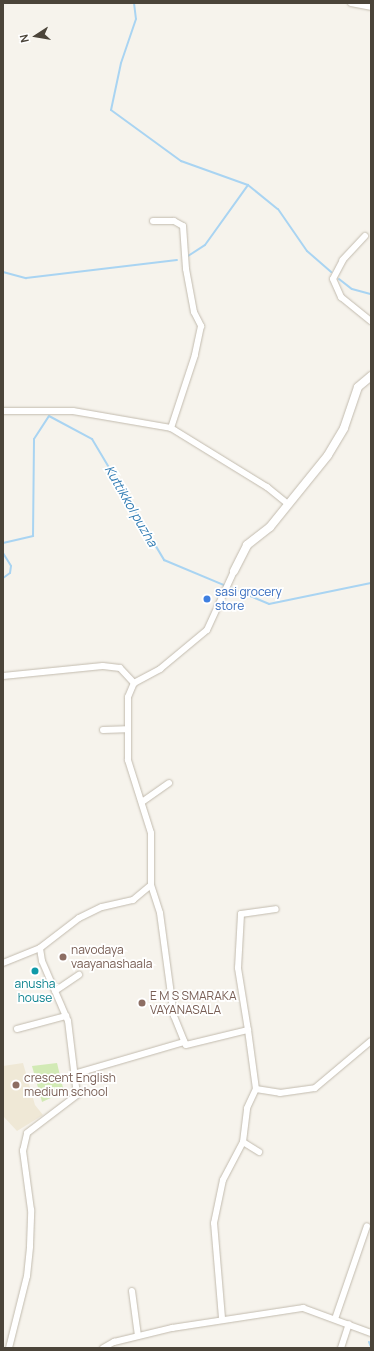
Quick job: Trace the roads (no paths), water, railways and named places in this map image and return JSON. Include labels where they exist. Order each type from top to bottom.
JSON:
[{"type":"street","points":[[352,3],[371,7]]},
{"type":"street","points":[[153,221],[174,221],[183,226],[187,276],[194,312],[200,326],[195,355],[171,428]]},
{"type":"street","points":[[364,236],[343,260],[333,279],[341,297],[371,321]]},
{"type":"street","points":[[184,1042],[174,1016],[160,912],[151,885],[151,834],[128,760],[126,729],[128,697],[134,683],[160,669],[207,630],[247,545],[270,527],[328,455],[344,428],[358,387],[371,376]]},
{"type":"street","points":[[3,410],[73,411],[171,428],[267,487],[288,504]]},
{"type":"street","points":[[3,676],[103,666],[120,668],[134,683]]},
{"type":"street","points":[[103,730],[126,729]]},
{"type":"street","points":[[142,802],[169,783]]},
{"type":"street","points":[[3,964],[40,948],[79,918],[102,907],[133,900],[151,885]]},
{"type":"street","points":[[222,1318],[214,1224],[224,1180],[243,1142],[247,1108],[256,1089],[238,968],[241,914],[276,909]]},
{"type":"street","points":[[9,1348],[27,1276],[30,1246],[31,1210],[24,1145],[27,1133],[77,1095],[66,1016],[40,948]]},
{"type":"street","points":[[56,991],[80,975]]},
{"type":"street","points":[[17,1029],[66,1016]]},
{"type":"street","points":[[74,1074],[184,1042],[191,1045],[248,1030]]},
{"type":"street","points":[[256,1089],[280,1093],[314,1088],[371,1042]]},
{"type":"street","points":[[243,1142],[259,1152]]},
{"type":"street","points":[[335,1319],[367,1226]]},
{"type":"street","points":[[132,1291],[138,1336]]},
{"type":"street","points":[[103,1348],[138,1336],[222,1318],[303,1308],[371,1333]]},
{"type":"street","points":[[341,1348],[349,1324]]},
{"type":"waterway","points":[[134,3],[136,19],[121,63],[111,110],[181,161],[248,185]]},
{"type":"waterway","points":[[188,256],[205,245],[248,185],[278,209],[307,251],[331,272]]},
{"type":"waterway","points":[[3,272],[26,278],[177,260]]},
{"type":"waterway","points":[[339,279],[352,289],[371,294]]},
{"type":"waterway","name":"Kuttikkol puzha","points":[[3,543],[33,536],[34,439],[49,416],[92,439],[164,560],[269,604],[371,583]]},
{"type":"waterway","points":[[3,553],[11,566],[10,573],[3,578]]},
{"type":"waterway","points":[[369,1342],[371,1347]]},
{"type":"place","name":"sasi grocery store","points":[[207,599]]},
{"type":"place","name":"navodaya vaayanashaala","points":[[63,957]]},
{"type":"place","name":"anusha house","points":[[35,971]]},
{"type":"place","name":"E M S SMARAKA VAYANASALA","points":[[142,1003]]},
{"type":"place","name":"crescent English medium school","points":[[16,1085]]}]
